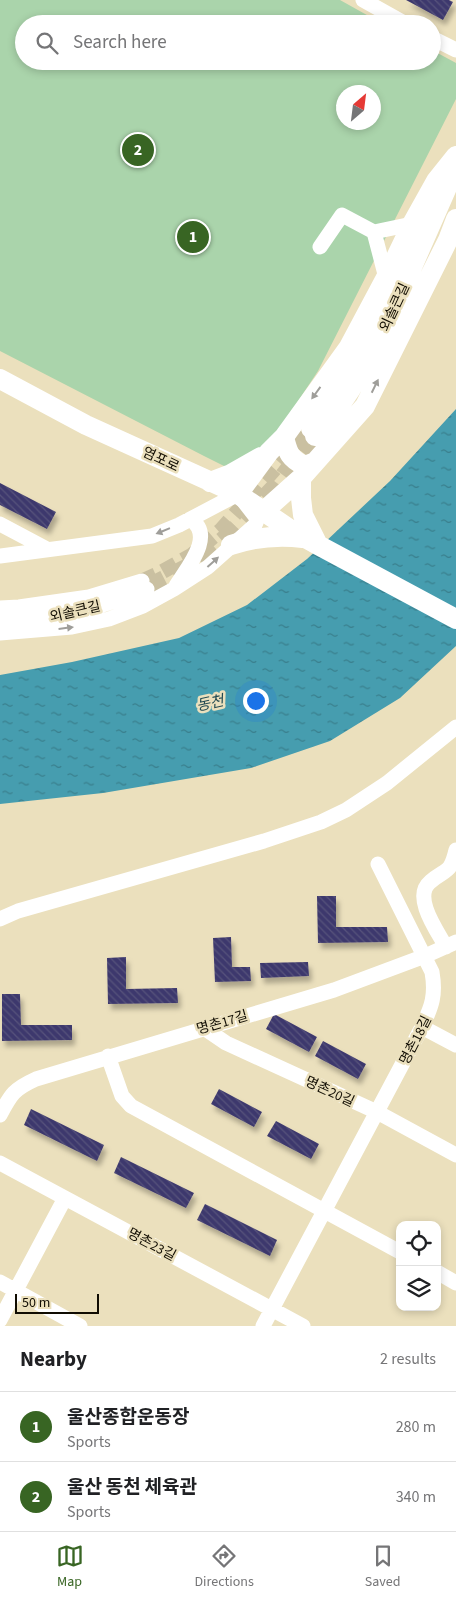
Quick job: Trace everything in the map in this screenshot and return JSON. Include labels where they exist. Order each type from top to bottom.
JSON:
[{"type":"main road","points":[[238,494],[269,452],[284,437],[349,347],[436,181],[456,156]]},
{"type":"main road","name":"외솔큰길","points":[[312,433],[330,420],[379,339],[456,166]]},
{"type":"main road","points":[[264,511],[301,478],[365,406],[448,240],[456,219]]},
{"type":"main road","name":"염포로","points":[[0,379],[86,425],[238,494],[291,530],[456,619]]},
{"type":"main road","points":[[284,437],[288,454],[295,461],[305,466],[315,462]]},
{"type":"main road","points":[[210,482],[231,474],[269,452]]},
{"type":"main road","points":[[301,478],[303,515],[313,542]]},
{"type":"main road","points":[[231,545],[257,538],[284,537],[313,542]]},
{"type":"street","points":[[363,0],[386,6],[396,15]]},
{"type":"street","points":[[441,42],[456,50]]},
{"type":"street","points":[[320,247],[342,215],[374,232],[412,224]]},
{"type":"street","points":[[374,232],[386,278]]},
{"type":"street","points":[[0,556],[152,536],[238,494],[257,520],[255,525],[208,567],[174,589],[142,606],[109,618],[72,627],[0,634]]},
{"type":"street","points":[[174,589],[200,543],[200,530],[197,523],[190,519]]},
{"type":"street","points":[[0,524],[47,549]]},
{"type":"street","name":"외솔큰길","points":[[0,608],[89,597],[145,585],[103,605],[70,614],[34,619],[0,620]]},
{"type":"street","points":[[0,919],[27,908],[264,841],[320,822],[346,810],[387,783],[456,727]]},
{"type":"street","points":[[451,944],[423,902],[428,883],[444,874],[453,864],[456,850]]},
{"type":"street","name":"명촌18길","points":[[264,1326],[422,1027],[434,999],[435,986],[432,972],[378,864]]},
{"type":"street","name":"명촌17길","points":[[0,1115],[9,1097],[24,1084],[108,1056],[334,990],[425,956],[451,944]]},
{"type":"street","points":[[422,1027],[456,1045]]},
{"type":"street","name":"명촌20길","points":[[204,1028],[226,1043],[377,1112],[456,1155]]},
{"type":"street","points":[[108,1056],[122,1096],[131,1106],[396,1250]]},
{"type":"street","name":"명촌23길","points":[[0,1163],[304,1326]]},
{"type":"street","points":[[0,1320],[65,1198]]},
{"type":"street","points":[[441,1274],[456,1283]]},
{"type":"street","points":[[0,1282],[80,1326]]},
{"type":"green space","points":[[0,0],[340,0],[367,15],[15,15],[15,70],[441,70],[441,55],[456,63],[456,99],[318,371],[279,430],[262,448],[236,464],[224,466],[0,351]]},
{"type":"water","name":"동천","points":[[456,409],[456,646],[400,698],[330,741],[251,768],[103,793],[0,804],[0,675],[72,662],[179,638],[247,605],[307,559],[390,481]]},
{"type":"building","points":[[406,0],[449,0],[453,2],[443,20],[441,15],[434,15]]},
{"type":"building","points":[[0,483],[56,512],[47,529],[0,505]]},
{"type":"building","points":[[317,896],[336,896],[336,927],[387,927],[388,942],[318,943]]},
{"type":"building","points":[[231,937],[232,967],[250,967],[251,981],[215,982],[213,938]]},
{"type":"building","points":[[126,957],[126,989],[177,988],[178,1003],[108,1004],[107,958]]},
{"type":"building","points":[[308,962],[309,976],[261,978],[260,963]]},
{"type":"building","points":[[2,994],[20,994],[21,1025],[72,1025],[72,1040],[2,1041]]},
{"type":"building","points":[[274,1014],[317,1037],[309,1052],[266,1029]]},
{"type":"building","points":[[323,1041],[366,1064],[358,1079],[315,1056]]},
{"type":"building","points":[[219,1089],[262,1112],[254,1127],[211,1104]]},
{"type":"building","points":[[31,1109],[104,1145],[97,1161],[24,1125]]},
{"type":"building","points":[[276,1121],[319,1144],[311,1159],[267,1136]]},
{"type":"building","points":[[121,1157],[194,1193],[186,1208],[114,1173]]},
{"type":"building","points":[[205,1204],[277,1240],[270,1256],[197,1220]]},
{"type":"tunnel","points":[[142,581],[192,555],[221,530],[309,430]]},
{"type":"tunnel","points":[[147,589],[198,563],[234,532],[278,485],[315,436]]},
{"type":"place","name":"울산 동천 체육관","points":[[138,150]]},
{"type":"place","name":"울산종합운동장","points":[[193,237]]}]
